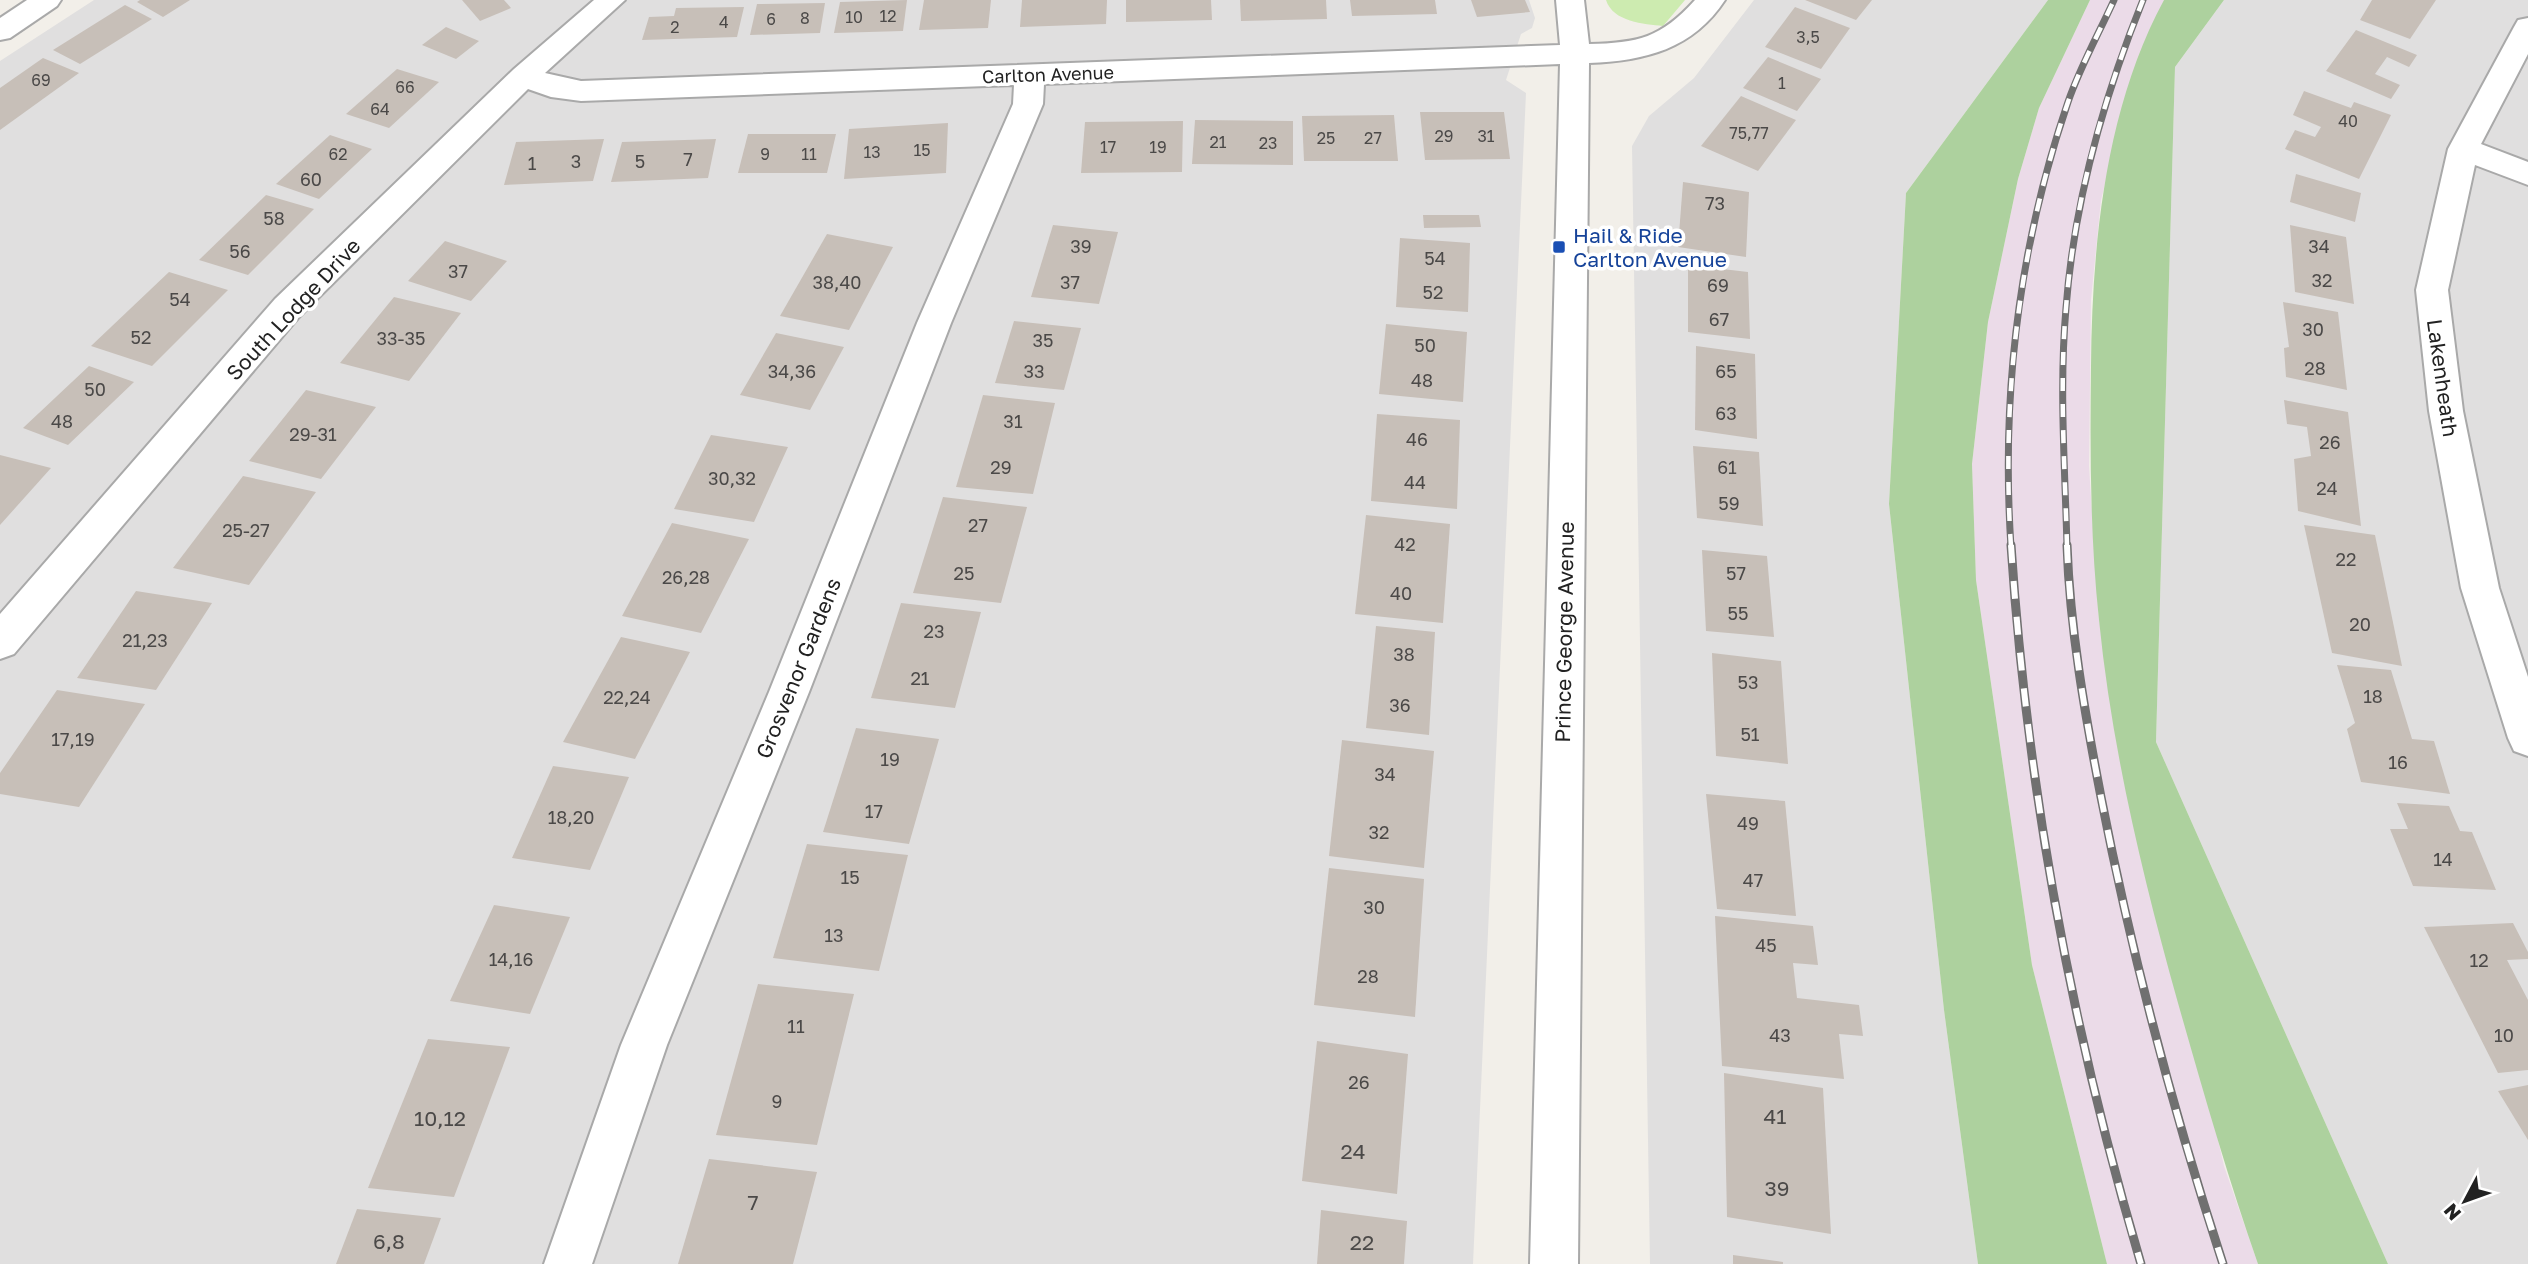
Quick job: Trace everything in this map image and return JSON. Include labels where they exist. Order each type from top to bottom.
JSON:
[{"type":"street","points":[[0,31],[47,0]]},
{"type":"street","name":"South Lodge Drive","points":[[0,642],[287,308],[524,76],[611,0]]},
{"type":"street","name":"Prince George Avenue","points":[[1554,1264],[1568,312],[1575,54],[1570,0]]},
{"type":"street","name":"Carlton Avenue","points":[[524,76],[551,87],[581,91],[1575,54],[1653,48],[1674,37],[1711,0]]},
{"type":"street","name":"Lakenheath","points":[[2528,27],[2463,149],[2432,290],[2446,411],[2480,588],[2528,738]]},
{"type":"street","name":"Grosvenor Gardens","points":[[568,1264],[644,1045],[789,692],[934,323],[1028,104],[1029,75]]},
{"type":"street","points":[[2463,149],[2528,174]]},
{"type":"shaded area","points":[[94,0],[1529,0],[1535,18],[1532,28],[1521,34],[1506,80],[1526,93],[1473,1264],[0,1264],[0,61]]},
{"type":"shaded area","points":[[1754,0],[2048,0],[1906,193],[1889,504],[1944,1010],[1978,1264],[1650,1264],[1632,146],[1649,116],[1694,78]]},
{"type":"shaded area","points":[[2090,0],[2164,0],[2128,92],[2101,200],[2091,300],[2089,466],[2099,620],[2224,1166],[2258,1264],[2107,1264],[2032,965],[1976,580],[1972,464],[1988,322],[2018,179],[2039,108]]},
{"type":"shaded area","points":[[2224,0],[2528,0],[2528,1264],[2388,1264],[2156,742],[2175,67]]},
{"type":"green space","points":[[1606,0],[1685,0],[1663,26],[1638,23],[1622,17],[1615,13]]},
{"type":"green space","points":[[2048,0],[2090,0],[2039,108],[2018,179],[1988,322],[1972,464],[1976,580],[2032,965],[2107,1264],[1978,1264],[1944,1010],[1889,504],[1906,193]]},
{"type":"green space","points":[[2164,0],[2224,0],[2175,67],[2156,742],[2388,1264],[2258,1264],[2187,1036],[2141,861],[2120,765],[2099,620],[2092,525],[2092,321],[2099,226],[2115,132],[2144,42]]},
{"type":"building","points":[[190,0],[163,17],[137,2]]},
{"type":"building","points":[[462,0],[504,0],[511,8],[480,21]]},
{"type":"building","points":[[907,0],[903,31],[834,33],[840,2]]},
{"type":"building","points":[[924,0],[991,0],[988,28],[919,30]]},
{"type":"building","points":[[1022,0],[1107,0],[1106,24],[1020,27]]},
{"type":"building","points":[[1126,0],[1211,0],[1212,20],[1126,22]]},
{"type":"building","points":[[1240,0],[1326,0],[1327,19],[1241,21]]},
{"type":"building","points":[[1350,0],[1435,0],[1437,14],[1352,16]]},
{"type":"building","points":[[1471,0],[1525,0],[1530,12],[1477,17]]},
{"type":"building","points":[[1805,0],[1872,0],[1856,20]]},
{"type":"building","points":[[2372,0],[2436,0],[2410,39],[2360,20]]},
{"type":"building","points":[[825,3],[820,33],[750,35],[757,4]]},
{"type":"building","points":[[125,5],[152,19],[80,64],[53,50]]},
{"type":"building","points":[[744,7],[737,37],[642,40],[649,17],[674,16],[676,8]]},
{"type":"building","points":[[1795,7],[1850,28],[1821,69],[1765,47]]},
{"type":"building","points":[[446,27],[479,41],[456,59],[422,45]]},
{"type":"building","points":[[2356,30],[2417,55],[2409,67],[2387,57],[2375,74],[2400,85],[2391,99],[2326,71]]},
{"type":"building","points":[[1768,57],[1821,79],[1797,111],[1743,88]]},
{"type":"building","points":[[43,58],[79,73],[0,130],[0,88]]},
{"type":"building","points":[[397,69],[439,82],[389,128],[346,114]]},
{"type":"building","points":[[2304,91],[2351,108],[2354,102],[2391,115],[2359,179],[2285,149],[2295,130],[2315,137],[2321,127],[2293,115]]},
{"type":"building","points":[[1741,96],[1796,120],[1758,171],[1701,146]]},
{"type":"building","points":[[1420,112],[1504,112],[1510,159],[1425,160]]},
{"type":"building","points":[[1394,115],[1398,161],[1304,161],[1302,116]]},
{"type":"building","points":[[1195,120],[1293,121],[1293,165],[1192,164]]},
{"type":"building","points":[[1183,121],[1182,172],[1081,173],[1085,122]]},
{"type":"building","points":[[948,123],[946,173],[844,179],[849,129]]},
{"type":"building","points":[[748,134],[836,134],[827,173],[738,173]]},
{"type":"building","points":[[330,135],[372,149],[319,199],[276,184]]},
{"type":"building","points":[[604,139],[593,181],[504,185],[516,142]]},
{"type":"building","points":[[716,139],[708,178],[611,182],[622,142]]},
{"type":"building","points":[[2296,174],[2361,193],[2355,222],[2290,202]]},
{"type":"building","points":[[1683,182],[1749,192],[1746,257],[1678,247]]},
{"type":"building","points":[[266,195],[314,209],[248,275],[199,260]]},
{"type":"building","points":[[1423,215],[1479,215],[1481,227],[1424,228]]},
{"type":"building","points":[[1053,225],[1118,232],[1099,304],[1031,297]]},
{"type":"building","points":[[2290,225],[2346,237],[2354,304],[2295,292]]},
{"type":"building","points":[[827,234],[893,247],[849,330],[780,316]]},
{"type":"building","points":[[1400,238],[1470,243],[1468,312],[1396,307]]},
{"type":"building","points":[[445,241],[507,261],[471,301],[408,281]]},
{"type":"building","points":[[1688,265],[1748,272],[1750,339],[1688,332]]},
{"type":"building","points":[[169,272],[228,290],[152,366],[91,346]]},
{"type":"building","points":[[394,297],[461,313],[409,381],[340,363]]},
{"type":"building","points":[[2283,302],[2338,312],[2347,390],[2286,377],[2284,348],[2289,347]]},
{"type":"building","points":[[1014,321],[1081,328],[1064,390],[995,383]]},
{"type":"building","points":[[1386,324],[1467,332],[1463,402],[1379,394]]},
{"type":"building","points":[[776,333],[844,347],[810,410],[740,395]]},
{"type":"building","points":[[1696,346],[1755,354],[1757,439],[1695,430]]},
{"type":"building","points":[[89,366],[134,382],[68,445],[23,428]]},
{"type":"building","points":[[306,390],[376,407],[321,479],[249,461]]},
{"type":"building","points":[[983,395],[1055,403],[1033,494],[956,487]]},
{"type":"building","points":[[2284,400],[2348,412],[2361,526],[2298,511],[2294,459],[2311,456],[2307,427],[2287,424]]},
{"type":"building","points":[[1377,414],[1460,420],[1457,509],[1371,501]]},
{"type":"building","points":[[711,435],[788,447],[754,522],[674,509]]},
{"type":"building","points":[[1693,446],[1759,452],[1763,526],[1697,518]]},
{"type":"building","points":[[0,455],[51,468],[0,525]]},
{"type":"building","points":[[243,476],[316,492],[249,585],[173,568]]},
{"type":"building","points":[[943,497],[1027,507],[1001,603],[913,593]]},
{"type":"building","points":[[1366,515],[1450,524],[1443,623],[1355,614]]},
{"type":"building","points":[[672,523],[749,539],[701,633],[622,616]]},
{"type":"building","points":[[2304,525],[2375,535],[2402,666],[2332,653]]},
{"type":"building","points":[[1702,550],[1767,556],[1774,637],[1706,631]]},
{"type":"building","points":[[136,591],[212,603],[156,690],[77,678]]},
{"type":"building","points":[[901,603],[981,612],[955,708],[871,698]]},
{"type":"building","points":[[1376,626],[1435,632],[1429,735],[1366,728]]},
{"type":"building","points":[[621,637],[690,652],[635,759],[563,742]]},
{"type":"building","points":[[1712,653],[1781,661],[1788,764],[1716,756]]},
{"type":"building","points":[[2337,665],[2391,670],[2412,739],[2434,741],[2450,794],[2361,782],[2347,729],[2355,723]]},
{"type":"building","points":[[57,690],[145,704],[79,807],[0,794],[0,773]]},
{"type":"building","points":[[856,728],[939,739],[909,844],[823,832]]},
{"type":"building","points":[[1342,740],[1434,751],[1424,868],[1329,856]]},
{"type":"building","points":[[553,766],[629,777],[590,870],[512,858]]},
{"type":"building","points":[[1706,794],[1785,801],[1796,916],[1717,909]]},
{"type":"building","points":[[2397,803],[2449,806],[2460,831],[2472,832],[2496,890],[2413,886],[2390,829],[2408,829]]},
{"type":"building","points":[[807,844],[908,855],[879,971],[773,958]]},
{"type":"building","points":[[1329,868],[1424,879],[1415,1017],[1314,1005]]},
{"type":"building","points":[[494,905],[570,917],[530,1014],[450,1001]]},
{"type":"building","points":[[1715,916],[1813,926],[1818,965],[1793,963],[1797,998],[1859,1005],[1863,1036],[1839,1034],[1844,1079],[1722,1066]]},
{"type":"building","points":[[2513,923],[2528,952],[2528,959],[2507,960],[2528,1000],[2528,1070],[2498,1073],[2424,927]]},
{"type":"building","points":[[758,984],[854,994],[817,1145],[716,1135]]},
{"type":"building","points":[[428,1039],[510,1047],[454,1197],[368,1188]]},
{"type":"building","points":[[1317,1041],[1408,1054],[1397,1194],[1302,1181]]},
{"type":"building","points":[[1724,1073],[1823,1088],[1831,1234],[1727,1217]]},
{"type":"building","points":[[2528,1085],[2528,1140],[2498,1091]]},
{"type":"building","points":[[709,1159],[817,1172],[793,1264],[678,1264]]},
{"type":"building","points":[[357,1209],[441,1218],[424,1264],[336,1264]]},
{"type":"building","points":[[1321,1210],[1407,1221],[1404,1264],[1317,1264]]},
{"type":"building","points":[[1733,1255],[1783,1262],[1783,1264],[1733,1264]]},
{"type":"railway","points":[[2011,547],[2009,434],[2017,322],[2026,266],[2051,156],[2068,102],[2114,0]]},
{"type":"railway","points":[[2067,547],[2063,368],[2070,268],[2092,151],[2115,75],[2143,0]]},
{"type":"railway","points":[[2011,545],[2028,727],[2056,908],[2094,1088],[2141,1264]]},
{"type":"railway","points":[[2067,545],[2079,672],[2126,916],[2187,1149],[2223,1264]]},
{"type":"place","name":"Hail & Ride Carlton Avenue","points":[[1559,247]]}]
